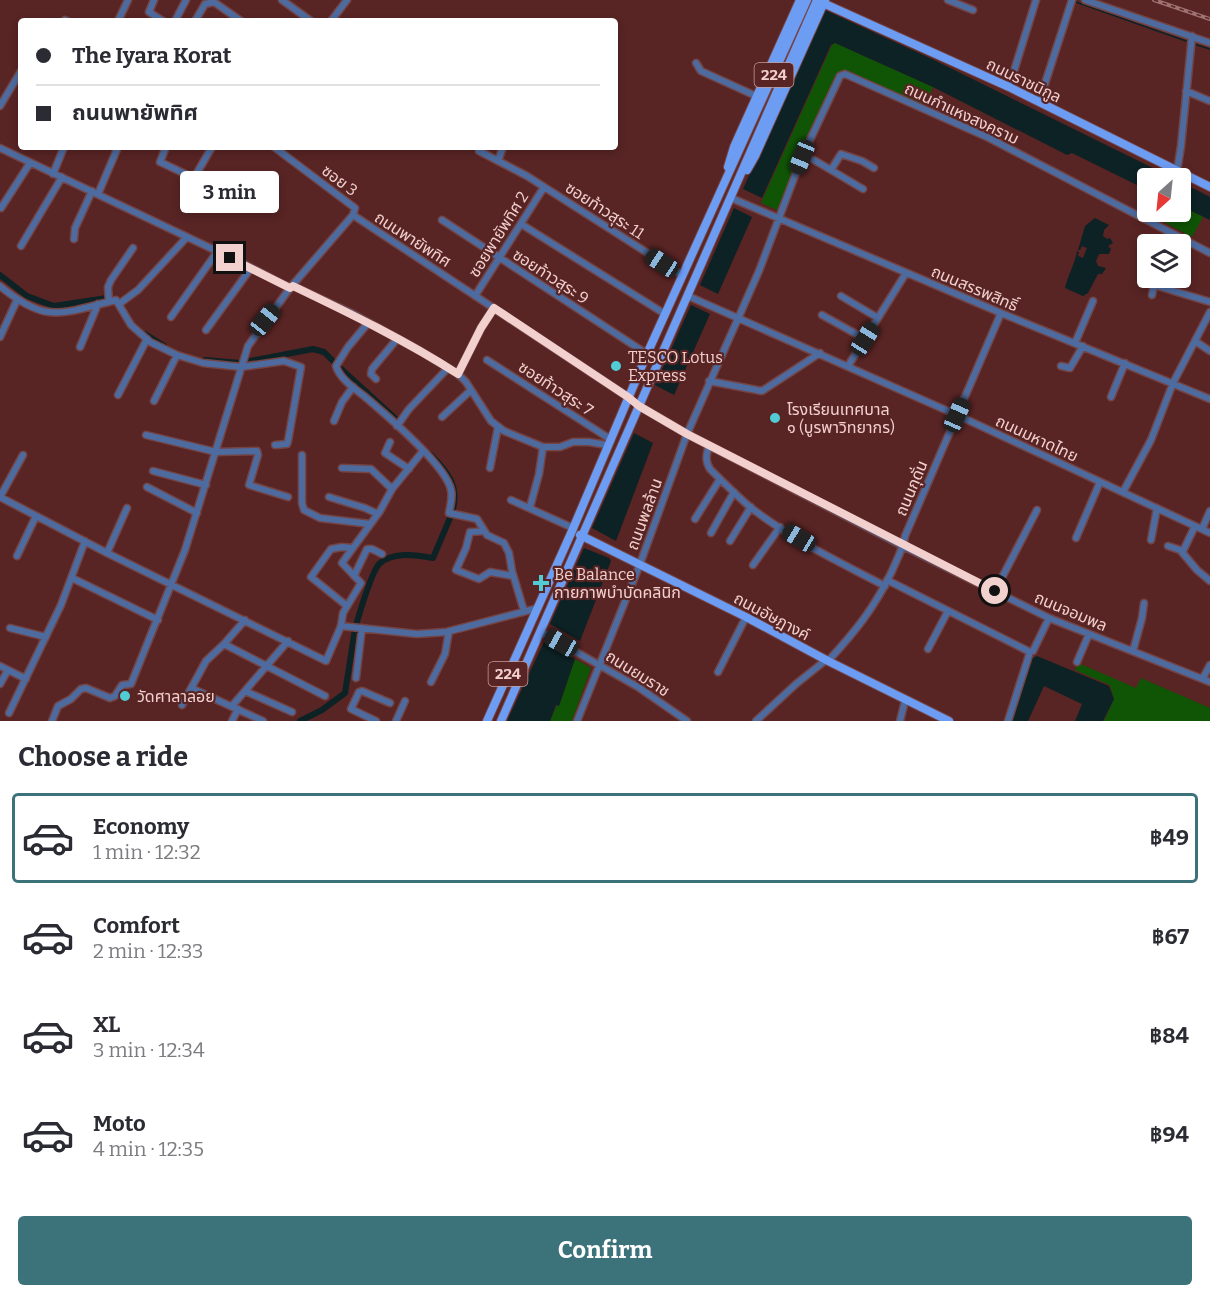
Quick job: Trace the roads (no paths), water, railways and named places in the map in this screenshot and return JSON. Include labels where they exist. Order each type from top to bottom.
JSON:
[{"type":"main road","points":[[723,185],[734,147],[800,0]]},
{"type":"main road","name":"224","points":[[487,721],[682,275],[741,150],[807,0]]},
{"type":"main road","points":[[501,721],[749,154],[822,1]]},
{"type":"main road","points":[[733,194],[755,156],[822,1]]},
{"type":"main road","name":"ถนนราชนิกูล","points":[[822,1],[1009,87],[1171,168]]},
{"type":"main road","name":"ถนนราชนิกูล","points":[[1191,178],[1210,187]]},
{"type":"main road","points":[[628,397],[639,406]]},
{"type":"main road","name":"ถนนอัษฎางค์","points":[[572,530],[948,721]]},
{"type":"main road","points":[[530,626],[541,632]]},
{"type":"street","points":[[119,18],[128,0]]},
{"type":"street","points":[[154,0],[149,12],[158,18]]},
{"type":"street","points":[[177,18],[186,0]]},
{"type":"street","points":[[221,8],[227,0]]},
{"type":"street","points":[[282,0],[307,18]]},
{"type":"street","points":[[334,18],[347,0]]},
{"type":"street","points":[[948,0],[973,10]]},
{"type":"street","points":[[1009,87],[1036,0]]},
{"type":"street","points":[[1085,0],[1210,43]]},
{"type":"street","points":[[1040,102],[1072,1]]},
{"type":"street","points":[[197,18],[205,4],[214,2],[236,18]]},
{"type":"street","points":[[1177,168],[1192,36]]},
{"type":"street","points":[[696,63],[701,70],[756,96]]},
{"type":"street","name":"ถนนกำแหงสงคราม","points":[[778,219],[802,157],[840,76],[845,74],[989,138],[1210,253]]},
{"type":"street","points":[[0,106],[18,81]]},
{"type":"street","points":[[1186,91],[1210,101]]},
{"type":"street","points":[[0,148],[368,323],[397,339],[458,374],[490,421],[498,426],[543,447],[560,447],[573,442],[609,442]]},
{"type":"street","points":[[53,174],[63,150]]},
{"type":"street","points":[[74,239],[75,228],[116,150]]},
{"type":"street","points":[[165,150],[160,162],[205,184]]},
{"type":"street","points":[[194,178],[210,150]]},
{"type":"street","name":"ซอย 3","points":[[278,150],[356,208],[352,215]]},
{"type":"street","name":"ซอยท้าวสุระ 11","points":[[480,150],[544,187],[682,275]]},
{"type":"street","points":[[498,161],[502,150]]},
{"type":"street","points":[[831,170],[841,154],[874,168]]},
{"type":"street","points":[[814,160],[863,189]]},
{"type":"street","points":[[1,208],[30,163]]},
{"type":"street","points":[[21,246],[62,177]]},
{"type":"street","name":"ซอยพายัพทิศ 2","points":[[475,296],[544,187]]},
{"type":"street","name":"ถนนสรรพสิทธิ์","points":[[733,194],[778,219],[1210,399]]},
{"type":"street","name":"ถนนพายัพทิศ","points":[[52,721],[58,706],[70,699],[81,688],[110,698],[124,684],[131,684],[158,620],[197,513],[248,346],[291,287],[352,215],[628,397]]},
{"type":"street","points":[[738,317],[759,271],[778,219]]},
{"type":"street","name":"ซอยท้าวสุระ 9","points":[[442,220],[647,354]]},
{"type":"street","points":[[521,224],[665,314]]},
{"type":"street","points":[[0,286],[17,300],[34,309],[52,314],[115,302],[138,290],[187,237]]},
{"type":"street","points":[[133,248],[108,287],[131,325],[147,339],[177,355],[204,363],[241,367],[284,361],[302,367],[287,444],[275,446]]},
{"type":"street","points":[[171,317],[217,252]]},
{"type":"street","points":[[206,330],[251,268]]},
{"type":"street","points":[[848,366],[906,273]]},
{"type":"street","points":[[1152,295],[1154,285],[1210,302]]},
{"type":"street","name":"ถนนมหาดไทย","points":[[688,296],[820,352],[1210,533]]},
{"type":"street","points":[[841,296],[878,318]]},
{"type":"street","points":[[0,337],[17,300]]},
{"type":"street","points":[[1075,343],[1093,301]]},
{"type":"street","points":[[80,347],[98,304]]},
{"type":"street","points":[[458,374],[481,328],[494,308]]},
{"type":"street","points":[[1123,492],[1151,440],[1173,383],[1210,312]]},
{"type":"street","name":"ถนนกุดั่น","points":[[756,721],[796,684],[827,661],[871,611],[903,546],[905,536],[1002,313]]},
{"type":"street","points":[[822,315],[865,339]]},
{"type":"street","name":"ถนนพลล้าน","points":[[577,721],[640,564],[687,434],[738,317]]},
{"type":"street","points":[[368,323],[348,347],[336,366],[337,370],[442,470],[451,488],[449,513],[477,519],[487,535],[504,543],[524,610]]},
{"type":"street","points":[[118,395],[147,339]]},
{"type":"street","points":[[376,379],[371,371],[397,339]]},
{"type":"street","points":[[1195,340],[1210,351]]},
{"type":"street","points":[[1061,366],[1070,368],[1083,346]]},
{"type":"street","points":[[709,381],[762,391],[820,352]]},
{"type":"street","points":[[154,401],[177,355]]},
{"type":"street","name":"ซอยท้าวสุระ 7","points":[[487,360],[609,442]]},
{"type":"street","points":[[1111,396],[1125,363]]},
{"type":"street","points":[[397,426],[409,409],[448,368]]},
{"type":"street","points":[[334,421],[341,404],[353,387]]},
{"type":"street","points":[[442,417],[471,390]]},
{"type":"street","name":"ถนนจอมพล","points":[[639,406],[709,446],[1049,618],[1207,680]]},
{"type":"street","points":[[490,468],[498,426]]},
{"type":"street","points":[[146,435],[216,452],[258,451],[249,484],[288,497]]},
{"type":"street","points":[[390,442],[385,452],[409,469]]},
{"type":"street","points":[[709,446],[706,464],[751,507],[780,527],[886,583],[1030,652]]},
{"type":"street","points":[[530,507],[539,474],[543,447]]},
{"type":"street","points":[[23,454],[0,498],[171,586],[326,661],[341,626],[343,613],[361,583],[342,562],[378,514],[392,489],[423,451]]},
{"type":"street","points":[[302,455],[304,510],[320,518],[370,524]]},
{"type":"street","points":[[342,468],[371,469],[392,489]]},
{"type":"street","points":[[153,471],[206,485]]},
{"type":"street","points":[[695,519],[720,479]]},
{"type":"street","points":[[1076,538],[1100,482]]},
{"type":"street","points":[[147,488],[197,513]]},
{"type":"street","points":[[711,533],[734,492]]},
{"type":"street","points":[[329,497],[378,514]]},
{"type":"street","points":[[511,500],[530,507],[572,530]]},
{"type":"street","points":[[730,541],[751,507]]},
{"type":"street","points":[[107,553],[128,508]]},
{"type":"street","points":[[1151,540],[1157,508]]},
{"type":"street","points":[[995,591],[1037,510]]},
{"type":"street","points":[[1202,529],[1210,511]]},
{"type":"street","points":[[17,556],[36,516]]},
{"type":"street","points":[[1181,551],[1185,549],[1195,526]]},
{"type":"street","points":[[753,565],[780,527]]},
{"type":"street","points":[[484,531],[470,531],[465,551],[456,570],[478,579],[490,572],[513,576]]},
{"type":"street","points":[[9,713],[46,637],[72,578],[85,541]]},
{"type":"street","points":[[1168,546],[1181,551],[1210,581]]},
{"type":"street","points":[[347,606],[311,577],[332,549],[352,548]]},
{"type":"street","points":[[354,576],[367,549],[382,554]]},
{"type":"street","points":[[72,578],[158,620]]},
{"type":"street","points":[[1133,651],[1144,603]]},
{"type":"street","points":[[341,626],[417,634],[449,631],[538,608]]},
{"type":"street","points":[[928,649],[948,611]]},
{"type":"street","points":[[718,672],[746,617]]},
{"type":"street","points":[[1008,721],[1030,652],[1033,651],[1049,618]]},
{"type":"street","points":[[182,705],[206,661],[244,620]]},
{"type":"street","points":[[10,628],[46,637]]},
{"type":"street","points":[[356,678],[362,628]]},
{"type":"street","points":[[431,682],[445,654],[449,631]]},
{"type":"street","name":"ถนนยมราช","points":[[541,632],[600,664],[687,721]]},
{"type":"street","points":[[1077,662],[1089,634]]},
{"type":"street","points":[[232,721],[235,707],[245,691],[288,641]]},
{"type":"street","points":[[224,644],[325,696]]},
{"type":"street","points":[[1207,680],[1210,665]]},
{"type":"street","points":[[0,666],[26,679]]},
{"type":"street","points":[[0,684],[8,670]]},
{"type":"street","points":[[191,688],[263,721]]},
{"type":"street","points":[[245,691],[292,712]]},
{"type":"street","points":[[376,721],[351,709],[359,692],[362,691],[390,703]]},
{"type":"street","points":[[396,721],[405,701]]},
{"type":"street","points":[[900,721],[905,701]]},
{"type":"water","points":[[823,11],[932,59],[1153,168],[1137,168],[1137,185],[1072,153],[1067,155],[933,87],[835,43],[831,45],[762,198],[743,189]]},
{"type":"water","points":[[1191,187],[1210,197],[1210,220],[1191,211]]},
{"type":"water","points":[[734,208],[752,217],[718,294],[700,285]]},
{"type":"water","points":[[1095,218],[1109,225],[1104,230],[1103,236],[1110,238],[1113,243],[1108,246],[1111,249],[1109,254],[1099,254],[1096,261],[1098,266],[1106,268],[1102,274],[1098,274],[1088,293],[1083,296],[1065,288],[1077,251],[1078,256],[1083,258],[1087,248],[1082,246],[1078,250],[1085,226]]},
{"type":"water","points":[[691,305],[710,314],[674,395],[655,385]]},
{"type":"water","points":[[634,433],[653,443],[616,541],[592,528]]},
{"type":"water","points":[[584,548],[609,558],[611,561],[580,641],[550,624]]},
{"type":"water","points":[[544,642],[575,659],[559,706],[556,705],[550,721],[507,721]]},
{"type":"water","points":[[1037,656],[1109,686],[1114,699],[1103,721],[1075,721],[1082,704],[1044,686],[1028,721],[1012,721],[1031,659]]},
{"type":"waterway","points":[[1073,1],[1186,41]]},
{"type":"waterway","points":[[1194,44],[1210,49]]},
{"type":"waterway","points":[[0,275],[27,296],[54,306],[107,298]]},
{"type":"waterway","points":[[145,334],[164,346]]},
{"type":"waterway","points":[[245,362],[313,349],[324,352],[335,363]]},
{"type":"waterway","points":[[205,360],[240,363]]},
{"type":"waterway","points":[[339,367],[398,421]]},
{"type":"waterway","points":[[431,455],[442,467],[453,486],[453,509]]},
{"type":"waterway","points":[[356,625],[369,584],[379,564],[398,556],[413,555],[433,558],[450,518]]},
{"type":"waterway","points":[[300,721],[322,710],[345,693],[355,629]]},
{"type":"railway","points":[[1154,0],[1210,19]]},
{"type":"place","name":"TESCO Lotus Express","points":[[616,366]]},
{"type":"place","name":"โรงเรียนเทศบาล ๑ (บูรพาวิทยากร)","points":[[775,418]]},
{"type":"place","name":"Be Balance กายภาพบำบัดคลินิก","points":[[541,583]]},
{"type":"place","name":"วัดศาลาลอย","points":[[125,696]]}]
